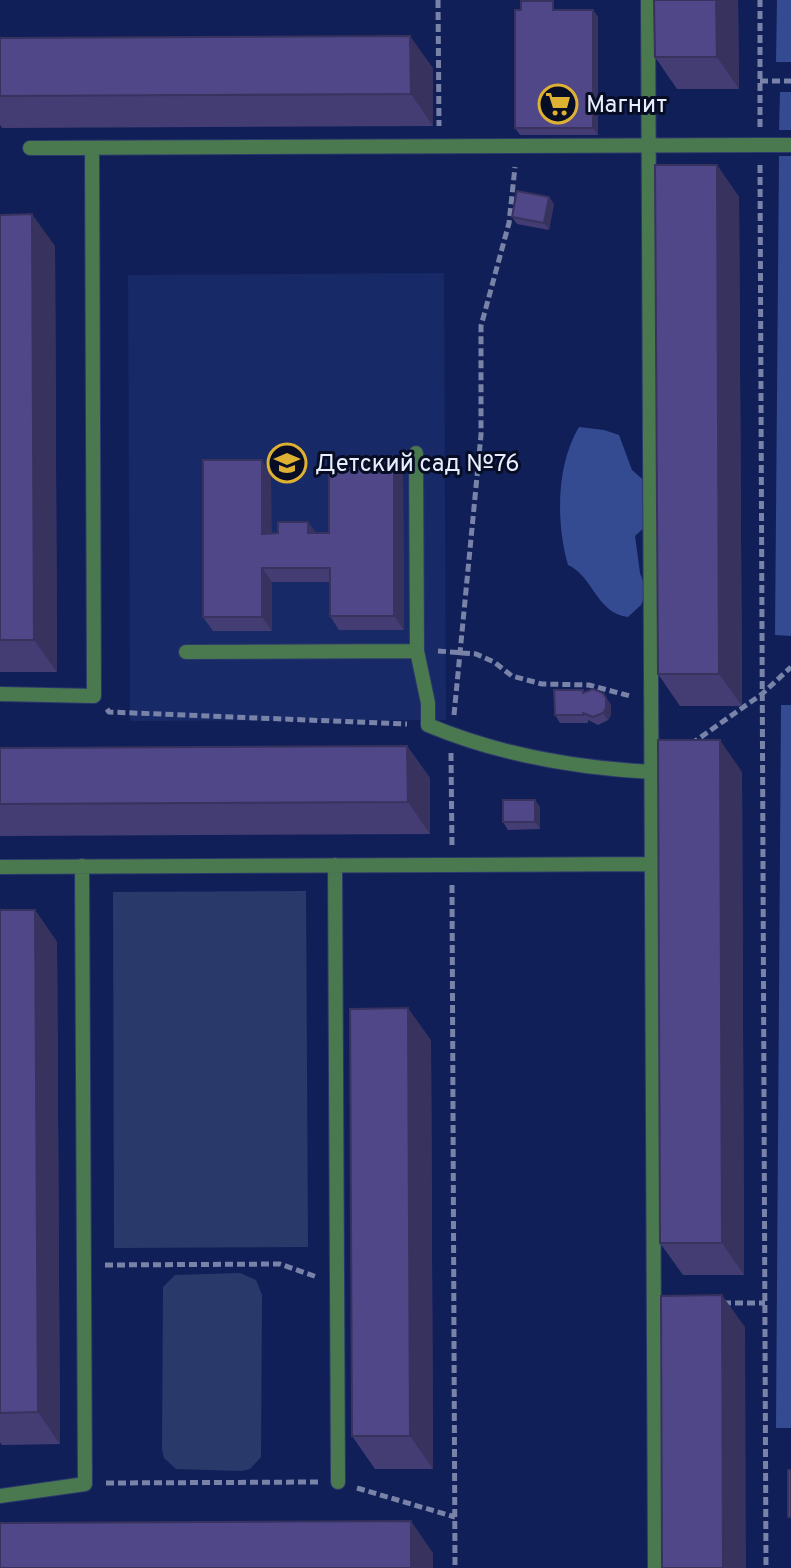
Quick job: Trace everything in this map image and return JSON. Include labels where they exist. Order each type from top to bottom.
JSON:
[{"type":"lane","points":[[648,0],[655,1568]]},
{"type":"lane","points":[[30,148],[791,145]]},
{"type":"lane","points":[[0,694],[94,696],[92,148]]},
{"type":"lane","points":[[416,453],[417,651],[428,703],[428,725],[451,735],[533,756],[605,770],[652,772]]},
{"type":"lane","points":[[186,652],[417,651]]},
{"type":"lane","points":[[0,867],[652,864]]},
{"type":"lane","points":[[335,865],[338,1482]]},
{"type":"lane","points":[[0,1496],[85,1484],[82,866]]},
{"type":"path","points":[[438,0],[439,147]]},
{"type":"path","points":[[760,0],[766,1568]]},
{"type":"path","points":[[760,81],[791,81]]},
{"type":"path","points":[[455,1568],[451,735],[481,435],[481,326],[509,223],[517,146]]},
{"type":"path","points":[[417,651],[476,654],[494,662],[512,676],[542,684],[589,685],[625,693],[651,709]]},
{"type":"path","points":[[688,746],[762,694],[791,667]]},
{"type":"path","points":[[94,696],[109,712],[428,725]]},
{"type":"path","points":[[84,1265],[280,1264],[337,1284]]},
{"type":"path","points":[[717,1303],[765,1303]]},
{"type":"path","points":[[85,1484],[338,1482],[455,1517]]},
{"type":"shaded area","points":[[777,0],[791,0],[791,62],[776,62]]},
{"type":"shaded area","points":[[780,92],[791,92],[791,130],[779,130]]},
{"type":"shaded area","points":[[779,156],[791,156],[791,636],[775,635]]},
{"type":"shaded area","name":"Детский сад №76","points":[[444,273],[446,720],[130,721],[128,275]]},
{"type":"shaded area","points":[[579,427],[619,435],[632,470],[658,493],[658,515],[635,536],[640,573],[647,592],[641,605],[628,617],[609,609],[584,577],[568,565],[561,531],[560,494],[566,459]]},
{"type":"shaded area","points":[[781,705],[791,705],[791,1428],[776,1428]]},
{"type":"shaded area","points":[[306,891],[308,1247],[114,1248],[113,892]]},
{"type":"shaded area","points":[[240,1273],[256,1280],[262,1295],[261,1457],[250,1469],[241,1471],[176,1469],[164,1458],[162,1449],[163,1287],[175,1275]]},
{"type":"building","points":[[654,0],[716,0],[717,57],[655,57]]},
{"type":"building","points":[[521,1],[553,1],[553,10],[593,10],[593,128],[515,128],[515,10],[521,10]]},
{"type":"building","points":[[410,36],[411,94],[0,96],[0,38]]},
{"type":"building","points":[[655,165],[717,165],[719,674],[658,674]]},
{"type":"building","points":[[517,191],[549,197],[544,223],[512,217]]},
{"type":"building","points":[[32,214],[34,640],[0,640],[0,215]]},
{"type":"building","points":[[203,460],[262,460],[262,534],[278,533],[278,522],[308,522],[308,533],[329,533],[329,460],[394,460],[394,616],[330,616],[330,568],[262,568],[262,617],[203,617]]},
{"type":"building","points":[[593,689],[603,693],[606,698],[603,713],[593,717],[583,713],[555,715],[554,690],[583,690],[583,693]]},
{"type":"building","points":[[658,740],[720,740],[722,1243],[660,1243]]},
{"type":"building","points":[[407,746],[408,802],[0,804],[0,748]]},
{"type":"building","points":[[503,800],[535,800],[535,822],[503,822]]},
{"type":"building","points":[[0,910],[35,910],[38,1412],[0,1413]]},
{"type":"building","points":[[408,1008],[410,1436],[352,1436],[350,1009]]},
{"type":"building","points":[[722,1295],[723,1568],[662,1568],[661,1296]]},
{"type":"building","points":[[788,1470],[791,1470],[791,1517],[788,1517]]},
{"type":"building","points":[[411,1521],[411,1568],[0,1568],[0,1523]]},
{"type":"place","name":"Магнит","points":[[558,104]]},
{"type":"place","name":"Детский сад №76","points":[[287,463]]}]
